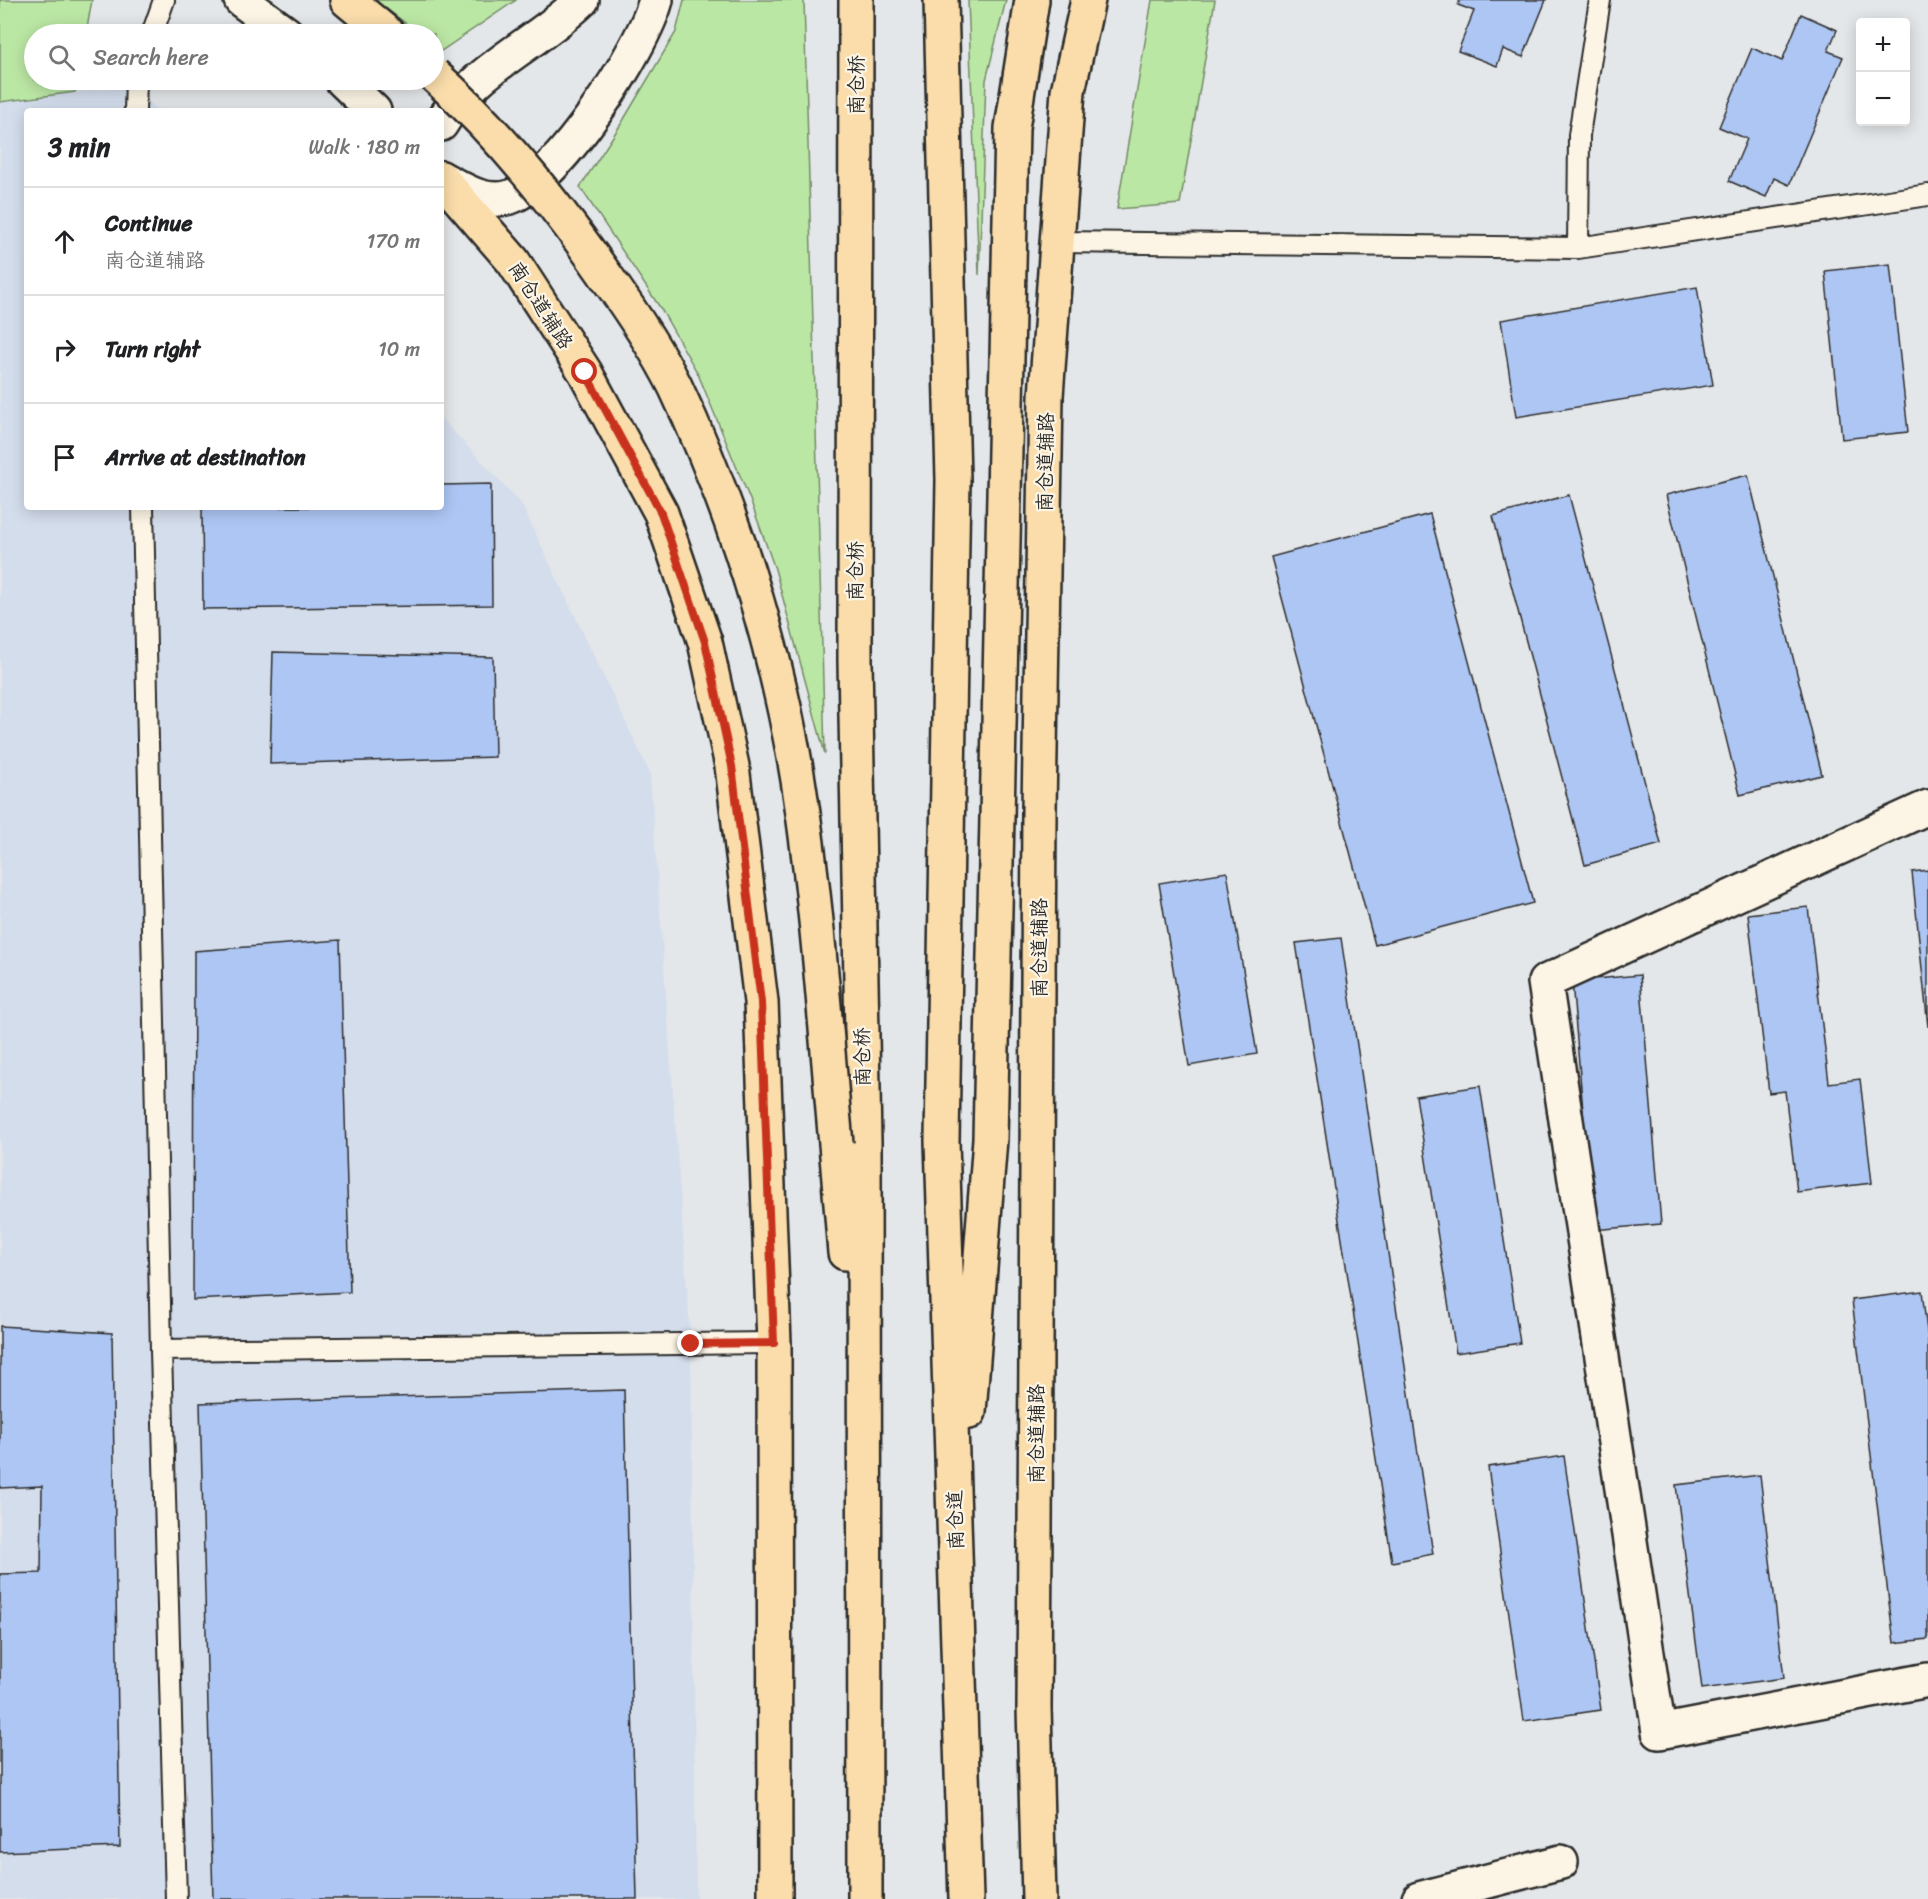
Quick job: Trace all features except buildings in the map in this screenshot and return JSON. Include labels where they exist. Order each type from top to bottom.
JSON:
[{"type":"main road","points":[[347,0],[376,24]]},
{"type":"main road","name":"南仓桥","points":[[850,1143],[855,661],[856,0]]},
{"type":"main road","name":"南仓道","points":[[941,0],[953,480],[942,1141],[966,1899]]},
{"type":"main road","points":[[957,1578],[990,1139],[1012,128],[1032,0]]},
{"type":"main road","name":"南仓道辅路","points":[[1039,1899],[1034,1695],[1039,822],[1046,396],[1068,91],[1088,0]]},
{"type":"main road","points":[[444,85],[499,140],[548,196],[626,304],[674,384],[719,485],[751,575],[798,779],[850,1143],[866,1547],[865,1899]]},
{"type":"main road","name":"南仓道辅路","points":[[444,181],[513,261],[585,372],[661,513],[705,642],[732,766],[761,1002],[774,1343],[775,1899]]},
{"type":"street","points":[[241,0],[273,24]]},
{"type":"street","points":[[444,119],[449,111],[494,65],[551,27],[582,0]]},
{"type":"street","points":[[444,180],[481,198],[509,197],[537,182],[580,132],[618,76],[651,16],[656,0]]},
{"type":"street","points":[[352,90],[371,108]]},
{"type":"street","points":[[1928,807],[1545,982],[1659,1732],[1928,1680]]},
{"type":"street","points":[[1419,1899],[1561,1862]]},
{"type":"lane","points":[[156,24],[164,0]]},
{"type":"lane","points":[[1578,248],[1580,135],[1600,0]]},
{"type":"lane","points":[[135,108],[136,90]]},
{"type":"lane","points":[[1057,242],[1578,248],[1928,195]]},
{"type":"lane","points":[[143,510],[161,1350],[176,1899]]},
{"type":"lane","points":[[161,1350],[774,1343]]},
{"type":"shaded area","points":[[95,90],[139,90],[155,108],[24,108],[24,510],[444,510],[444,421],[521,503],[650,773],[691,1344],[696,1899],[0,1899],[0,102]]},
{"type":"green space","points":[[0,0],[92,0],[88,24],[24,24],[24,90],[75,90],[75,92],[0,102]]},
{"type":"green space","points":[[375,0],[516,0],[444,49],[444,24],[407,24]]},
{"type":"green space","points":[[684,0],[804,0],[825,754],[775,569],[751,502],[698,374],[661,309],[580,187],[676,32]]},
{"type":"green space","points":[[968,0],[1006,0],[986,80],[979,275]]},
{"type":"green space","points":[[1152,0],[1215,0],[1180,204],[1117,209]]},
{"type":"route","points":[[585,372],[661,513],[705,642],[732,766],[761,1002],[774,1343],[691,1344]]}]
